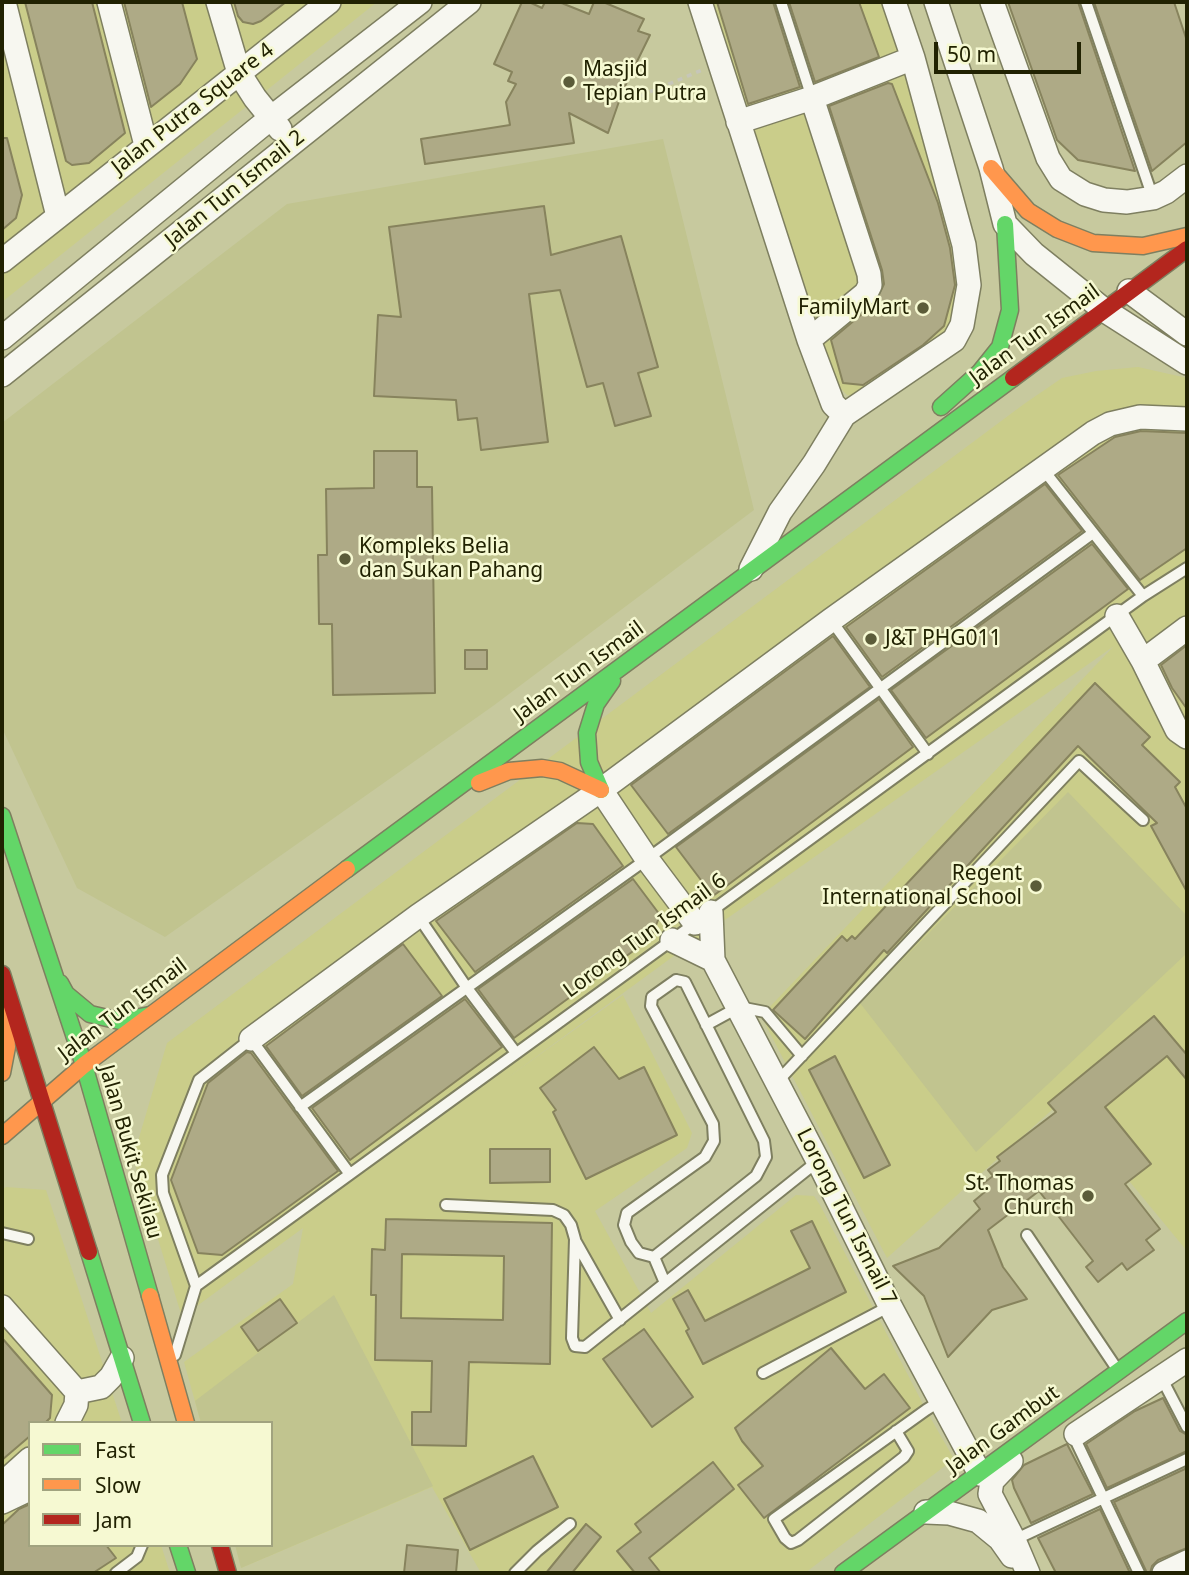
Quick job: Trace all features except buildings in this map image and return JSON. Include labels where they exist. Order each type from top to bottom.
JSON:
[{"type":"main road","points":[[991,168],[1028,211],[1057,229],[1093,243],[1143,246],[1187,236]]},
{"type":"main road","points":[[932,415],[980,372],[1000,347],[1010,310],[1005,224]]},
{"type":"main road","name":"Jalan Tun Ismail","points":[[2,1136],[84,1065],[150,1014],[1187,249]]},
{"type":"main road","points":[[889,468],[904,439]]},
{"type":"main road","points":[[601,790],[589,762],[587,733],[596,704],[622,667]]},
{"type":"main road","points":[[449,795],[509,771],[542,768],[560,771],[601,790]]},
{"type":"main road","name":"Jalan Bukit Sekilau","points":[[2,816],[84,1065],[185,1421]]},
{"type":"main road","points":[[51,967],[66,994],[90,1014],[120,1021],[150,1014]]},
{"type":"main road","points":[[2,1073],[7,1047],[3,978]]},
{"type":"main road","points":[[3,978],[141,1421]]},
{"type":"main road","name":"Jalan Gambut","points":[[843,1573],[1187,1321]]},
{"type":"main road","points":[[179,1547],[187,1573]]},
{"type":"main road","points":[[221,1547],[228,1573]]},
{"type":"street","points":[[4,2],[58,216]]},
{"type":"street","points":[[109,2],[146,145]]},
{"type":"street","points":[[218,2],[239,74],[290,145]]},
{"type":"street","name":"Jalan Tun Ismail 2","points":[[2,338],[272,117],[420,2]]},
{"type":"street","name":"Jalan Tun Ismail 2","points":[[2,375],[469,2]]},
{"type":"street","points":[[700,2],[809,340],[833,404],[844,415]]},
{"type":"street","points":[[749,573],[774,522],[844,415],[954,340],[962,325],[969,285],[964,245],[913,58],[894,2]]},
{"type":"street","points":[[936,2],[991,168],[1005,224],[1034,254],[1104,310],[1187,363]]},
{"type":"street","points":[[992,2],[1048,158],[1061,179],[1085,194],[1104,200],[1127,202],[1153,198],[1187,176]]},
{"type":"street","name":"Jalan Putra Square 4","points":[[2,261],[239,74],[322,4]]},
{"type":"street","points":[[738,122],[813,98],[913,58]]},
{"type":"street","points":[[809,340],[866,293],[870,285],[869,274],[813,98]]},
{"type":"street","points":[[1129,291],[1187,334]]},
{"type":"street","points":[[251,1039],[418,916],[601,790],[1042,468],[1110,424],[1140,417],[1187,419]]},
{"type":"street","points":[[1117,616],[1177,730],[1187,737]]},
{"type":"street","points":[[1143,661],[1187,628]]},
{"type":"street","points":[[601,790],[647,859],[703,918]]},
{"type":"street","name":"Lorong Tun Ismail 7","points":[[703,918],[713,960],[778,1082],[890,1306],[980,1474]]},
{"type":"street","points":[[672,940],[713,960]]},
{"type":"street","points":[[2,1307],[78,1392]]},
{"type":"street","points":[[1144,1352],[1160,1376]]},
{"type":"street","points":[[78,1392],[101,1387],[111,1377],[122,1358]]},
{"type":"street","points":[[1076,1434],[1187,1360]]},
{"type":"street","points":[[68,1421],[76,1405],[78,1392]]},
{"type":"street","points":[[1087,1394],[1102,1416]]},
{"type":"street","points":[[1026,1573],[1014,1540],[989,1494],[992,1481],[1047,1423]]},
{"type":"street","points":[[2,1501],[23,1492],[14,1477],[28,1461]]},
{"type":"street","points":[[926,1512],[949,1513],[978,1521],[1000,1539],[1026,1573]]},
{"type":"street","points":[[1164,1573],[1187,1562]]},
{"type":"lane","points":[[781,2],[813,98]]},
{"type":"lane","points":[[1086,2],[1153,198]]},
{"type":"lane","points":[[1042,468],[1143,596]]},
{"type":"lane","points":[[300,1107],[647,859],[1093,533]]},
{"type":"lane","name":"Lorong Tun Ismail 6","points":[[196,1286],[1143,596],[1187,568]]},
{"type":"lane","points":[[831,620],[928,754]]},
{"type":"lane","points":[[778,1082],[1079,761],[1143,821]]},
{"type":"lane","points":[[418,916],[516,1053]]},
{"type":"lane","points":[[676,980],[685,982],[706,1025],[764,1140],[766,1157],[756,1176],[654,1256],[639,1254],[624,1225],[627,1213],[705,1157],[714,1141],[713,1124],[652,1006],[652,998],[676,980]]},
{"type":"lane","points":[[706,1025],[739,1007],[765,1012],[802,1056]]},
{"type":"lane","points":[[170,1369],[196,1286],[163,1193],[162,1175],[199,1080],[251,1039],[349,1173]]},
{"type":"lane","points":[[575,1239],[572,1338],[575,1346],[585,1347],[818,1161]]},
{"type":"lane","points":[[446,1205],[553,1210],[564,1214],[620,1320]]},
{"type":"lane","points":[[2,1233],[28,1239]]},
{"type":"lane","points":[[1027,1235],[1119,1371]]},
{"type":"lane","points":[[654,1256],[665,1283]]},
{"type":"lane","points":[[763,1373],[890,1306]]},
{"type":"lane","points":[[1160,1376],[1187,1427]]},
{"type":"lane","points":[[896,1431],[908,1451],[904,1457],[798,1540],[791,1543],[785,1538],[774,1519],[896,1431],[942,1400]]},
{"type":"lane","points":[[1076,1434],[1075,1439],[1139,1573]]},
{"type":"lane","points":[[1014,1540],[1187,1459]]},
{"type":"lane","points":[[515,1573],[570,1524]]},
{"type":"lane","points":[[117,1573],[137,1557],[141,1547]]},
{"type":"path","points":[[623,90],[632,96],[638,96],[720,62]]},
{"type":"shaded area","points":[[2,2],[377,2],[2,302]]},
{"type":"shaded area","points":[[712,2],[884,2],[961,249],[956,316],[944,335],[860,397],[847,395],[831,379]]},
{"type":"shaded area","name":"Kompleks Belia dan Sukan Pahang","points":[[663,139],[754,510],[493,706],[165,937],[77,888],[2,728],[2,423],[287,204]]},
{"type":"shaded area","points":[[1138,367],[1187,378],[1187,1251],[1092,1136],[1082,1143],[1053,1109],[887,1258],[761,1016],[1114,646],[671,958],[503,1081],[623,995],[692,1133],[687,1148],[595,1211],[651,1313],[796,1195],[814,1196],[954,1459],[805,1573],[481,1573],[432,1487],[241,1568],[268,1547],[273,1547],[273,1421],[200,1421],[184,1362],[293,1284],[303,1228],[182,1317],[133,1158],[167,1043],[1024,404],[1062,378]]},
{"type":"shaded area","points":[[1068,792],[1187,916],[1187,953],[976,1152],[860,1003]]},
{"type":"shaded area","points":[[6,1187],[46,1190],[121,1421],[28,1421],[28,1547],[162,1547],[170,1573],[2,1573],[2,1190]]},
{"type":"shaded area","points":[[334,1295],[433,1486],[241,1568],[236,1547],[273,1547],[273,1421],[200,1421],[195,1401]]},
{"type":"traffic: fast","points":[[941,407],[980,372],[1000,347],[1010,310],[1005,224]]},
{"type":"traffic: fast","points":[[347,869],[1013,378]]},
{"type":"traffic: fast","points":[[601,790],[589,762],[587,733],[596,704],[612,681]]},
{"type":"traffic: fast","points":[[2,816],[84,1065],[150,1296]]},
{"type":"traffic: fast","points":[[60,983],[66,994],[90,1014],[120,1021],[150,1015]]},
{"type":"traffic: fast","points":[[89,1252],[141,1421]]},
{"type":"traffic: fast","points":[[843,1573],[1187,1321]]},
{"type":"traffic: fast","points":[[179,1547],[187,1573]]},
{"type":"traffic: slow","points":[[991,168],[1028,211],[1057,229],[1093,243],[1143,246],[1187,236]]},
{"type":"traffic: slow","points":[[479,783],[509,771],[542,768],[560,771],[601,790]]},
{"type":"traffic: slow","points":[[2,1136],[84,1065],[347,869]]},
{"type":"traffic: slow","points":[[2,1073],[7,1047],[5,1015]]},
{"type":"traffic: slow","points":[[150,1296],[185,1421]]},
{"type":"traffic: jam","points":[[1013,378],[1187,249]]},
{"type":"traffic: jam","points":[[2,974],[89,1252]]},
{"type":"traffic: jam","points":[[221,1547],[228,1573]]},
{"type":"place","name":"Masjid Tepian Putra","points":[[569,82]]},
{"type":"place","name":"FamilyMart","points":[[923,308]]},
{"type":"place","name":"Kompleks Belia dan Sukan Pahang","points":[[345,559]]},
{"type":"place","name":"J&T PHG011","points":[[871,639]]},
{"type":"place","name":"Regent International School","points":[[1036,886]]},
{"type":"place","name":"St. Thomas Church","points":[[1088,1196]]}]
